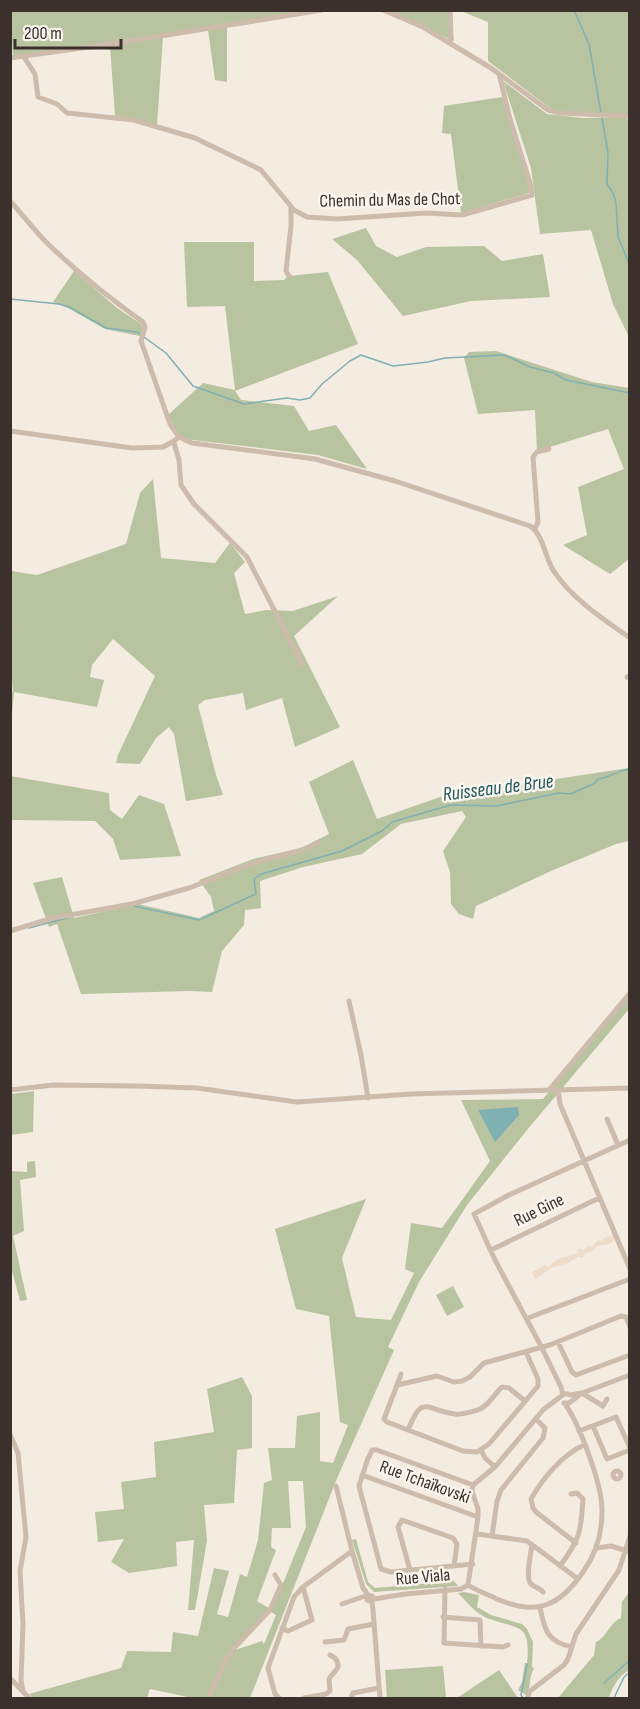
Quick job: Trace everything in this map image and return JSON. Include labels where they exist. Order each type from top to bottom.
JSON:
[{"type":"street","points":[[10,58],[322,10]]},
{"type":"street","points":[[383,10],[423,27],[499,74],[548,110],[560,113],[630,116]]},
{"type":"street","points":[[450,10],[450,44]]},
{"type":"street","name":"Chemin du Mas de Chot","points":[[24,57],[35,74],[36,93],[41,99],[57,104],[67,114],[134,120],[195,138],[261,170],[291,206],[304,216],[322,219],[358,219],[426,213],[462,214],[532,195],[499,74]]},
{"type":"street","points":[[10,201],[45,241],[71,265],[109,299],[143,322],[143,335],[176,439],[181,485],[195,504],[247,557],[302,664]]},
{"type":"street","points":[[289,276],[286,271],[291,206]]},
{"type":"street","points":[[10,431],[132,448],[163,447],[176,439],[315,459],[395,481],[516,520],[535,529],[546,556],[564,584],[586,605],[630,638]]},
{"type":"street","points":[[535,529],[538,522],[533,457],[537,452],[549,449]]},
{"type":"street","points":[[10,932],[53,918],[132,904],[189,888],[253,863],[302,850],[318,843]]},
{"type":"street","points":[[549,1090],[630,993]]},
{"type":"street","points":[[349,1001],[368,1098]]},
{"type":"street","points":[[10,1090],[52,1085],[198,1088],[297,1102],[630,1088]]},
{"type":"street","points":[[558,1090],[560,1104],[630,1269]]},
{"type":"street","points":[[607,1119],[618,1145]]},
{"type":"street","points":[[572,1647],[558,1642],[546,1632],[540,1607],[556,1601],[578,1579],[596,1548],[600,1536],[602,1511],[598,1481],[567,1399],[474,1214],[630,1140]]},
{"type":"street","name":"Rue Gine","points":[[492,1252],[599,1198]]},
{"type":"street","points":[[492,1252],[534,1333]]},
{"type":"street","points":[[528,1318],[630,1279]]},
{"type":"street","points":[[397,1385],[437,1376],[454,1382],[462,1381],[470,1377],[484,1363],[542,1348],[621,1316],[626,1317],[630,1327]]},
{"type":"street","points":[[558,1342],[572,1372],[576,1375],[630,1355]]},
{"type":"street","points":[[401,1374],[384,1419],[462,1451],[481,1450],[489,1444],[536,1389],[539,1382],[526,1352]]},
{"type":"street","points":[[468,1585],[478,1517],[472,1491],[473,1485],[495,1467],[543,1410],[630,1375]]},
{"type":"street","points":[[408,1430],[415,1414],[421,1408],[433,1407],[454,1414],[462,1414],[484,1407],[502,1387],[509,1388],[525,1401]]},
{"type":"street","points":[[582,1393],[603,1406],[607,1399]]},
{"type":"street","points":[[579,1431],[616,1417],[630,1449],[607,1459],[593,1426]]},
{"type":"street","points":[[492,1536],[497,1500],[501,1490],[543,1438],[545,1428],[536,1419]]},
{"type":"street","points":[[10,1434],[18,1453],[26,1537],[20,1571],[23,1691]]},
{"type":"street","points":[[576,1543],[536,1512],[531,1499],[562,1459],[574,1450],[585,1446]]},
{"type":"street","points":[[472,1564],[388,1572],[379,1565],[360,1491],[362,1475],[374,1449],[473,1485]]},
{"type":"street","points":[[481,1450],[485,1458],[495,1467]]},
{"type":"street","name":"Rue Tchaïkovski","points":[[362,1475],[478,1517]]},
{"type":"street","points":[[598,1481],[613,1477]]},
{"type":"street","points":[[336,1486],[363,1588],[370,1598],[380,1698]]},
{"type":"street","points":[[560,1566],[576,1543],[582,1526],[583,1499],[577,1493],[571,1494]]},
{"type":"street","points":[[410,1570],[399,1527],[402,1520],[453,1538],[457,1544],[454,1566]]},
{"type":"street","points":[[477,1534],[526,1541],[578,1579]]},
{"type":"street","points":[[600,1536],[611,1546],[627,1551]]},
{"type":"street","points":[[527,1698],[530,1691],[564,1665],[571,1653],[576,1634],[619,1570],[630,1536]]},
{"type":"street","points":[[532,1545],[528,1578],[532,1585],[543,1592]]},
{"type":"street","points":[[596,1548],[611,1546]]},
{"type":"street","points":[[279,1698],[275,1694],[268,1668],[294,1597],[303,1587],[352,1551]]},
{"type":"street","points":[[208,1698],[219,1673],[235,1647],[270,1610],[281,1585],[275,1575]]},
{"type":"street","name":"Rue Viala","points":[[342,1604],[370,1598],[461,1589],[468,1585],[481,1593],[515,1606],[540,1607]]},
{"type":"street","points":[[282,1628],[288,1631],[312,1620],[303,1587]]},
{"type":"street","points":[[445,1589],[444,1643],[508,1646]]},
{"type":"street","points":[[443,1617],[480,1620],[482,1624],[481,1646]]},
{"type":"street","points":[[325,1642],[344,1640],[348,1629],[374,1624]]},
{"type":"street","points":[[304,1698],[326,1694],[330,1691],[329,1679],[339,1666],[336,1658],[330,1656]]},
{"type":"street","points":[[10,1678],[29,1698]]},
{"type":"street","points":[[351,1698],[352,1693],[379,1688]]},
{"type":"green space","points":[[10,11],[311,11],[13,57]]},
{"type":"green space","points":[[386,11],[450,11],[454,41]]},
{"type":"green space","points":[[461,11],[629,11],[630,109],[628,114],[562,112],[550,108],[488,61],[488,22]]},
{"type":"green space","points":[[227,27],[227,82],[215,80],[208,30]]},
{"type":"green space","points":[[163,37],[157,126],[115,116],[110,46]]},
{"type":"green space","points":[[503,81],[547,114],[582,118],[624,117],[629,120],[629,337],[613,304],[591,230],[540,234],[531,168]]},
{"type":"green space","points":[[502,97],[529,193],[461,213],[451,134],[442,133],[444,106]]},
{"type":"green space","points":[[366,228],[376,246],[397,257],[426,247],[484,246],[502,261],[543,254],[550,297],[471,301],[403,316],[357,260],[332,239]]},
{"type":"green space","points":[[184,242],[254,242],[254,281],[284,280],[288,276],[328,272],[358,344],[235,391],[241,400],[294,406],[309,431],[336,425],[367,469],[318,455],[185,439],[178,434],[168,415],[203,383],[235,390],[225,306],[187,307]]},
{"type":"green space","points":[[74,271],[117,308],[141,324],[143,331],[140,336],[105,329],[53,302]]},
{"type":"green space","points":[[496,351],[592,382],[629,388],[629,559],[610,574],[563,545],[587,535],[578,487],[624,469],[608,429],[537,451],[535,410],[478,414],[464,358],[469,352]]},
{"type":"green space","points":[[153,479],[161,558],[215,563],[230,543],[245,562],[234,573],[245,614],[267,610],[293,611],[338,596],[294,636],[340,727],[295,747],[282,698],[246,710],[243,693],[205,700],[198,705],[223,795],[186,801],[174,734],[169,727],[156,738],[140,764],[116,763],[155,676],[113,639],[92,665],[90,677],[104,680],[97,707],[14,692],[11,725],[11,692],[13,692],[10,652],[11,571],[37,575],[126,544],[140,493]]},
{"type":"green space","points":[[353,760],[377,819],[443,796],[629,768],[629,841],[616,844],[551,871],[476,906],[473,919],[459,914],[451,904],[450,872],[443,851],[466,817],[462,811],[401,824],[362,854],[303,867],[260,881],[261,908],[245,910],[244,925],[222,951],[212,992],[81,994],[57,924],[49,927],[33,883],[62,877],[74,918],[138,904],[199,918],[214,911],[211,897],[199,880],[253,859],[301,848],[329,834],[309,782]]},
{"type":"green space","points":[[10,776],[109,793],[110,810],[122,819],[139,795],[164,804],[181,856],[120,860],[113,839],[95,821],[11,820]]},
{"type":"green space","points":[[629,995],[629,1009],[467,1205],[419,1282],[388,1347],[394,1350],[338,1476],[250,1698],[192,1698],[150,1689],[147,1698],[33,1698],[29,1694],[121,1668],[127,1651],[171,1652],[173,1632],[198,1636],[214,1568],[229,1571],[217,1614],[228,1617],[240,1574],[247,1577],[258,1540],[264,1483],[272,1480],[268,1448],[295,1448],[297,1416],[320,1412],[320,1461],[333,1463],[348,1425],[340,1422],[329,1316],[296,1309],[275,1229],[366,1199],[342,1258],[356,1317],[391,1320],[414,1273],[405,1269],[411,1223],[442,1228],[490,1161],[461,1100],[543,1099]],"holes":[[[288,1481],[303,1481],[306,1527],[272,1610],[257,1601],[276,1550],[271,1547],[272,1528],[291,1528]],[[271,1612],[276,1615],[264,1644],[262,1641],[235,1650]]]},
{"type":"green space","points":[[34,1091],[33,1132],[11,1135],[11,1094]]},
{"type":"green space","points":[[35,1161],[36,1177],[20,1180],[24,1231],[13,1236],[27,1300],[20,1301],[11,1267],[11,1171],[27,1172],[27,1162]]},
{"type":"green space","points":[[453,1286],[464,1307],[447,1316],[436,1295]]},
{"type":"green space","points":[[242,1377],[252,1396],[252,1448],[237,1450],[234,1503],[204,1505],[207,1541],[195,1610],[188,1610],[194,1540],[176,1542],[177,1566],[129,1573],[111,1562],[124,1539],[98,1542],[95,1512],[124,1509],[121,1482],[156,1477],[154,1442],[214,1432],[207,1389]]},
{"type":"green space","points":[[356,1539],[368,1582],[375,1588],[454,1581],[458,1586],[374,1592],[366,1584],[352,1540]]},
{"type":"green space","points":[[629,1592],[629,1670],[616,1682],[609,1698],[558,1698],[594,1655],[596,1642],[621,1618],[622,1602]]},
{"type":"green space","points":[[458,1593],[479,1595],[477,1607],[491,1615],[522,1624],[527,1629],[533,1642],[532,1667],[534,1668],[526,1695],[518,1690],[522,1682],[525,1663],[527,1663],[528,1650],[525,1634],[515,1627],[479,1613]]},
{"type":"green space","points":[[443,1666],[446,1698],[387,1698],[385,1670]]},
{"type":"green space","points":[[499,1670],[518,1698],[457,1698]]},
{"type":"shaded area","points":[[614,1235],[616,1239],[609,1244],[597,1246],[591,1252],[584,1254],[585,1256],[553,1267],[535,1279],[532,1272],[546,1265],[548,1267],[558,1259],[578,1253],[577,1250],[581,1248],[583,1251],[598,1240],[601,1241]]},
{"type":"water","points":[[518,1107],[519,1115],[495,1142],[478,1110]]},
{"type":"waterway","points":[[574,10],[589,44],[601,113]]},
{"type":"waterway","points":[[602,118],[608,153],[607,184],[616,203],[618,237],[630,266]]},
{"type":"waterway","points":[[10,299],[59,304],[69,307],[106,328],[140,334]]},
{"type":"waterway","points":[[144,337],[166,353],[193,386],[244,404],[287,398],[300,400],[310,398],[322,384],[361,355],[393,366],[445,358],[505,355],[530,367],[554,373],[566,380],[630,393]]},
{"type":"waterway","name":"Ruisseau de Brue","points":[[134,906],[199,920],[256,894],[254,879],[261,874],[342,851],[382,831],[392,822],[451,805],[496,806],[559,793],[571,794],[595,783],[598,779],[630,769]]},
{"type":"waterway","name":"Ruisseau de Brue","points":[[29,928],[67,918]]},
{"type":"waterway","points":[[604,1683],[630,1660]]},
{"type":"waterway","points":[[523,1698],[521,1695],[527,1664]]},
{"type":"waterway","points":[[614,1698],[624,1677],[630,1672]]}]
